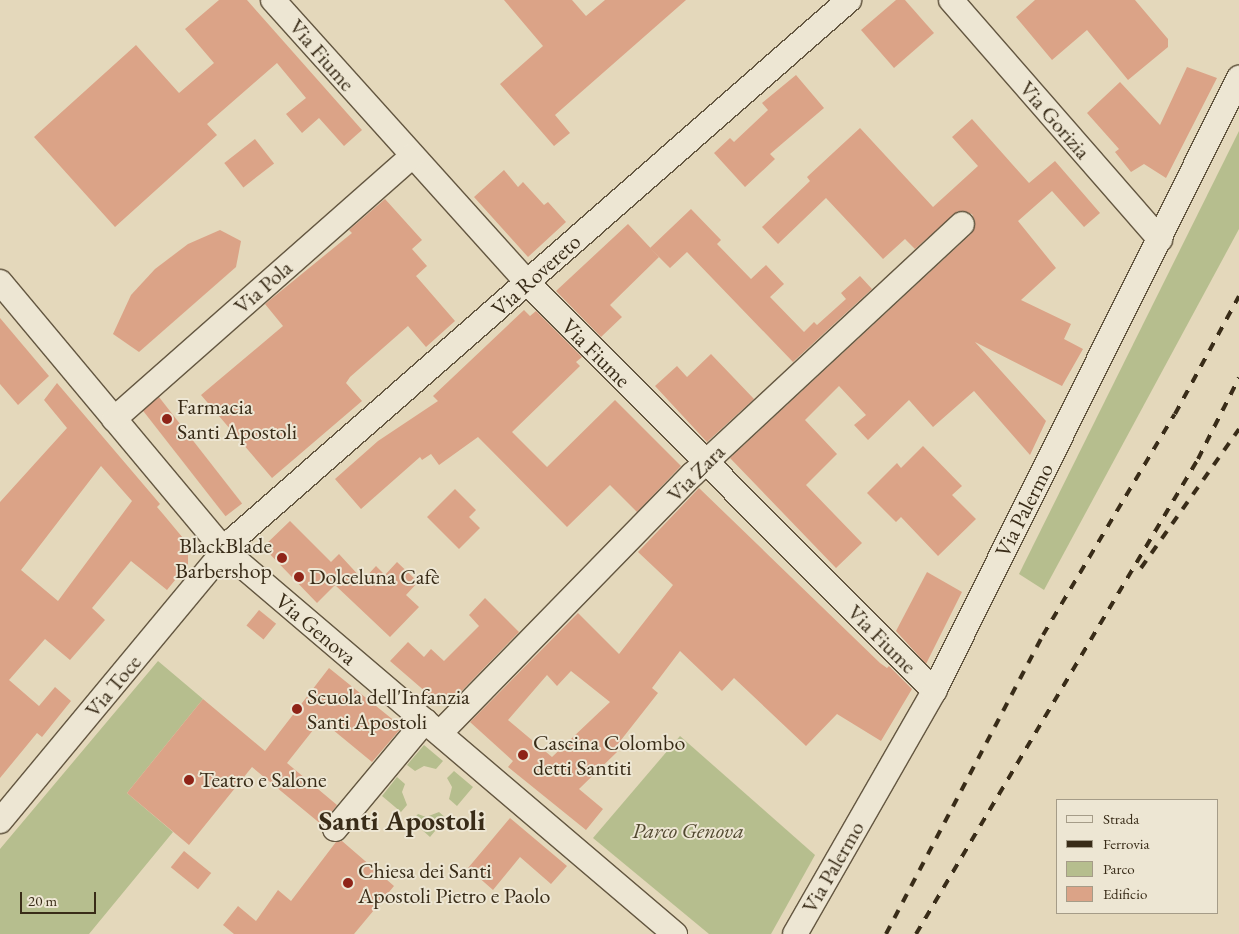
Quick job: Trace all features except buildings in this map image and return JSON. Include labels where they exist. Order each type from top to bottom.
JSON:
[{"type":"street","name":"Via Fiume","points":[[273,0],[528,283],[705,463],[934,691]]},
{"type":"street","name":"Via Rovereto","points":[[225,550],[848,0]]},
{"type":"street","name":"Via Gorizia","points":[[952,0],[1160,240]]},
{"type":"street","name":"Via Palermo","points":[[795,934],[934,691],[1239,78]]},
{"type":"street","name":"Via Pola","points":[[114,419],[412,156]]},
{"type":"street","name":"Via Zara","points":[[335,829],[433,727],[705,463],[962,224]]},
{"type":"street","name":"Via Genova","points":[[0,282],[225,550],[676,934]]},
{"type":"street","name":"Via Toce","points":[[5,807],[225,550]]},
{"type":"green space","points":[[1239,131],[1239,229],[1044,590],[1019,574]]},
{"type":"green space","points":[[158,661],[203,699],[127,793],[173,832],[89,934],[0,934],[0,849]]},
{"type":"green space","name":"Parco Genova","points":[[680,736],[815,855],[771,934],[709,934],[593,838]]},
{"type":"green space","points":[[424,745],[443,761],[436,769],[424,766],[415,771],[407,765]]},
{"type":"green space","points":[[454,771],[473,787],[457,806],[449,799],[452,787],[447,778]]},
{"type":"green space","points":[[397,777],[405,784],[402,792],[407,805],[401,812],[382,796]]},
{"type":"green space","points":[[439,812],[446,818],[430,837],[412,821],[418,814],[426,817]]},
{"type":"railway","points":[[886,934],[1043,635],[1175,414],[1239,296]]},
{"type":"railway","points":[[916,934],[1198,459],[1239,378]]},
{"type":"railway","points":[[1141,568],[1239,429]]},
{"type":"place","name":"Farmacia Santi Apostoli","points":[[167,419]]},
{"type":"place","name":"BlackBlade Barbershop","points":[[282,558]]},
{"type":"place","name":"Dolceluna Cafè","points":[[299,577]]},
{"type":"place","name":"Scuola dell'Infanzia Santi Apostoli","points":[[297,709]]},
{"type":"place","name":"Cascina Colombo detti Santiti","points":[[523,755]]},
{"type":"place","name":"Teatro e Salone","points":[[189,780]]},
{"type":"place","name":"Chiesa dei Santi Apostoli Pietro e Paolo","points":[[348,883]]},
{"type":"district","name":"Santi Apostoli","points":[[402,820]]}]
